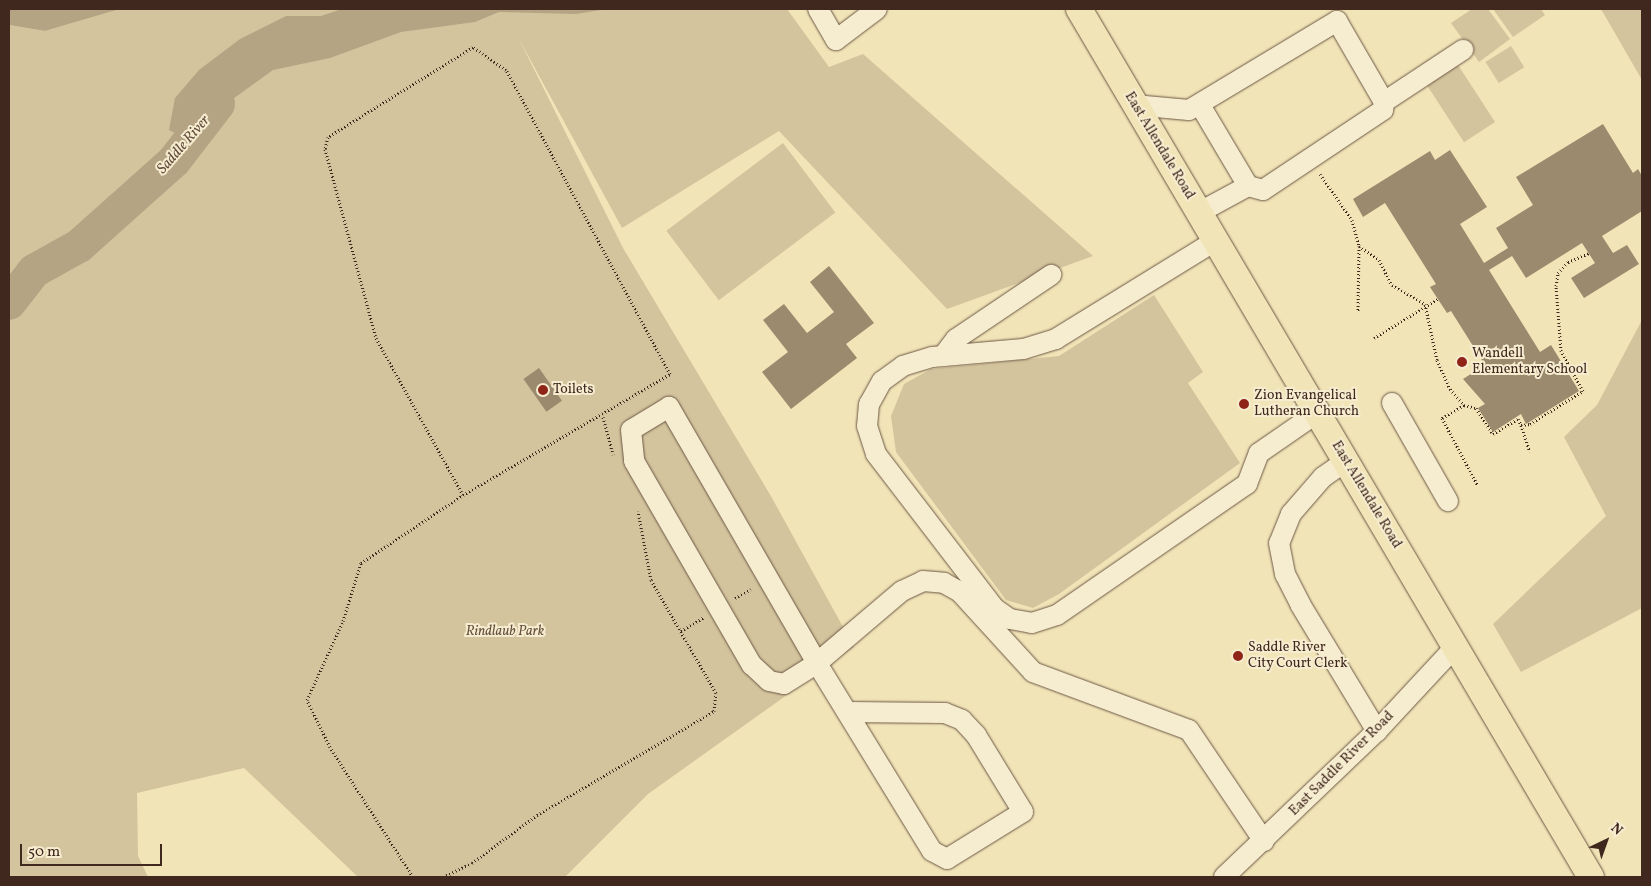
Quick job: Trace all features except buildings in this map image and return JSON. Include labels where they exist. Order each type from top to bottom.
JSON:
[{"type":"main road","name":"East Allendale Road","points":[[1079,9],[1134,106],[1456,646],[1591,877]]},
{"type":"street","points":[[818,9],[836,40],[877,9]]},
{"type":"street","points":[[1134,106],[1179,112],[1200,105],[1337,21],[1384,102],[1383,110],[1263,190],[1248,186],[1198,213]]},
{"type":"street","points":[[1384,102],[1463,50]]},
{"type":"street","points":[[1200,105],[1248,186]]},
{"type":"street","points":[[1215,241],[1056,339],[1023,349],[943,356],[903,366],[882,381],[869,404],[867,426],[876,454],[994,608],[1010,619],[1032,623],[1057,614],[1247,484],[1260,453],[1317,413]]},
{"type":"street","points":[[943,356],[956,339],[1051,275]]},
{"type":"street","points":[[1392,403],[1448,501]]},
{"type":"street","points":[[847,712],[945,713],[962,720],[976,736],[1023,812],[947,859],[932,851],[817,664],[669,407],[632,430],[634,461],[752,666],[769,681],[784,684],[817,664],[902,590],[922,581],[944,583],[960,592],[1033,672],[1189,730],[1264,841]]},
{"type":"street","points":[[1346,461],[1323,477],[1290,514],[1279,543],[1285,574],[1300,604],[1377,731]]},
{"type":"street","name":"East Saddle River Road","points":[[1224,877],[1264,841],[1377,731],[1456,646]]},
{"type":"path","points":[[413,877],[330,747],[307,700],[343,621],[361,562],[463,495],[603,417],[670,374],[506,70],[473,47],[328,138],[325,149],[376,338],[463,495]]},
{"type":"path","points":[[1310,160],[1352,220],[1360,246],[1358,312]]},
{"type":"path","points":[[1360,246],[1379,260],[1392,285],[1425,304],[1437,360],[1450,389],[1464,405],[1476,408],[1494,434],[1518,419],[1530,452]]},
{"type":"path","points":[[1521,425],[1530,424],[1583,391],[1561,351],[1556,286],[1558,273],[1568,262],[1588,253]]},
{"type":"path","points":[[1374,338],[1425,304],[1438,299]]},
{"type":"path","points":[[1464,405],[1442,418],[1477,484]]},
{"type":"path","points":[[603,417],[614,458]]},
{"type":"path","points":[[442,877],[472,863],[537,815],[714,711],[716,693],[651,580],[643,520],[634,502]]},
{"type":"green space","name":"Rindlaub Park","points":[[120,9],[787,9],[829,67],[863,54],[1093,256],[947,309],[779,131],[622,228],[519,39],[623,248],[772,498],[854,647],[648,794],[565,877],[358,877],[244,768],[137,793],[138,856],[148,877],[9,877],[9,25],[45,31]]},
{"type":"green space","points":[[1472,9],[1488,9],[1510,39],[1479,62],[1451,23]]},
{"type":"green space","points":[[1493,9],[1541,9],[1545,15],[1513,37]]},
{"type":"green space","points":[[1601,9],[1642,9],[1642,80]]},
{"type":"green space","points":[[1511,46],[1524,67],[1499,83],[1486,62]]},
{"type":"green space","points":[[1458,65],[1495,122],[1464,142],[1427,85]]},
{"type":"green space","points":[[783,143],[835,212],[719,300],[666,231]]},
{"type":"green space","points":[[1154,295],[1203,372],[1188,383],[1240,463],[1059,594],[1033,608],[1006,600],[896,452],[891,416],[904,384],[931,369],[1059,356]]},
{"type":"green space","points":[[1642,320],[1642,608],[1521,672],[1493,624],[1606,516],[1564,437],[1597,405]]},
{"type":"shaded area","points":[[9,9],[120,9],[45,31],[9,25]]},
{"type":"shaded area","points":[[342,9],[607,9],[576,14],[499,12],[475,22],[401,32],[330,58],[273,70],[230,101],[196,144],[169,130],[175,98],[199,70],[240,39],[286,16],[321,16]]},
{"type":"waterway","name":"Saddle River","points":[[9,303],[34,271],[79,246],[174,161],[218,104]]},
{"type":"place","name":"Wandell Elementary School","points":[[1462,362]]},
{"type":"place","name":"Toilets","points":[[543,390]]},
{"type":"place","name":"Zion Evangelical Lutheran Church","points":[[1244,404]]},
{"type":"place","name":"Saddle River City Court Clerk","points":[[1238,656]]}]
